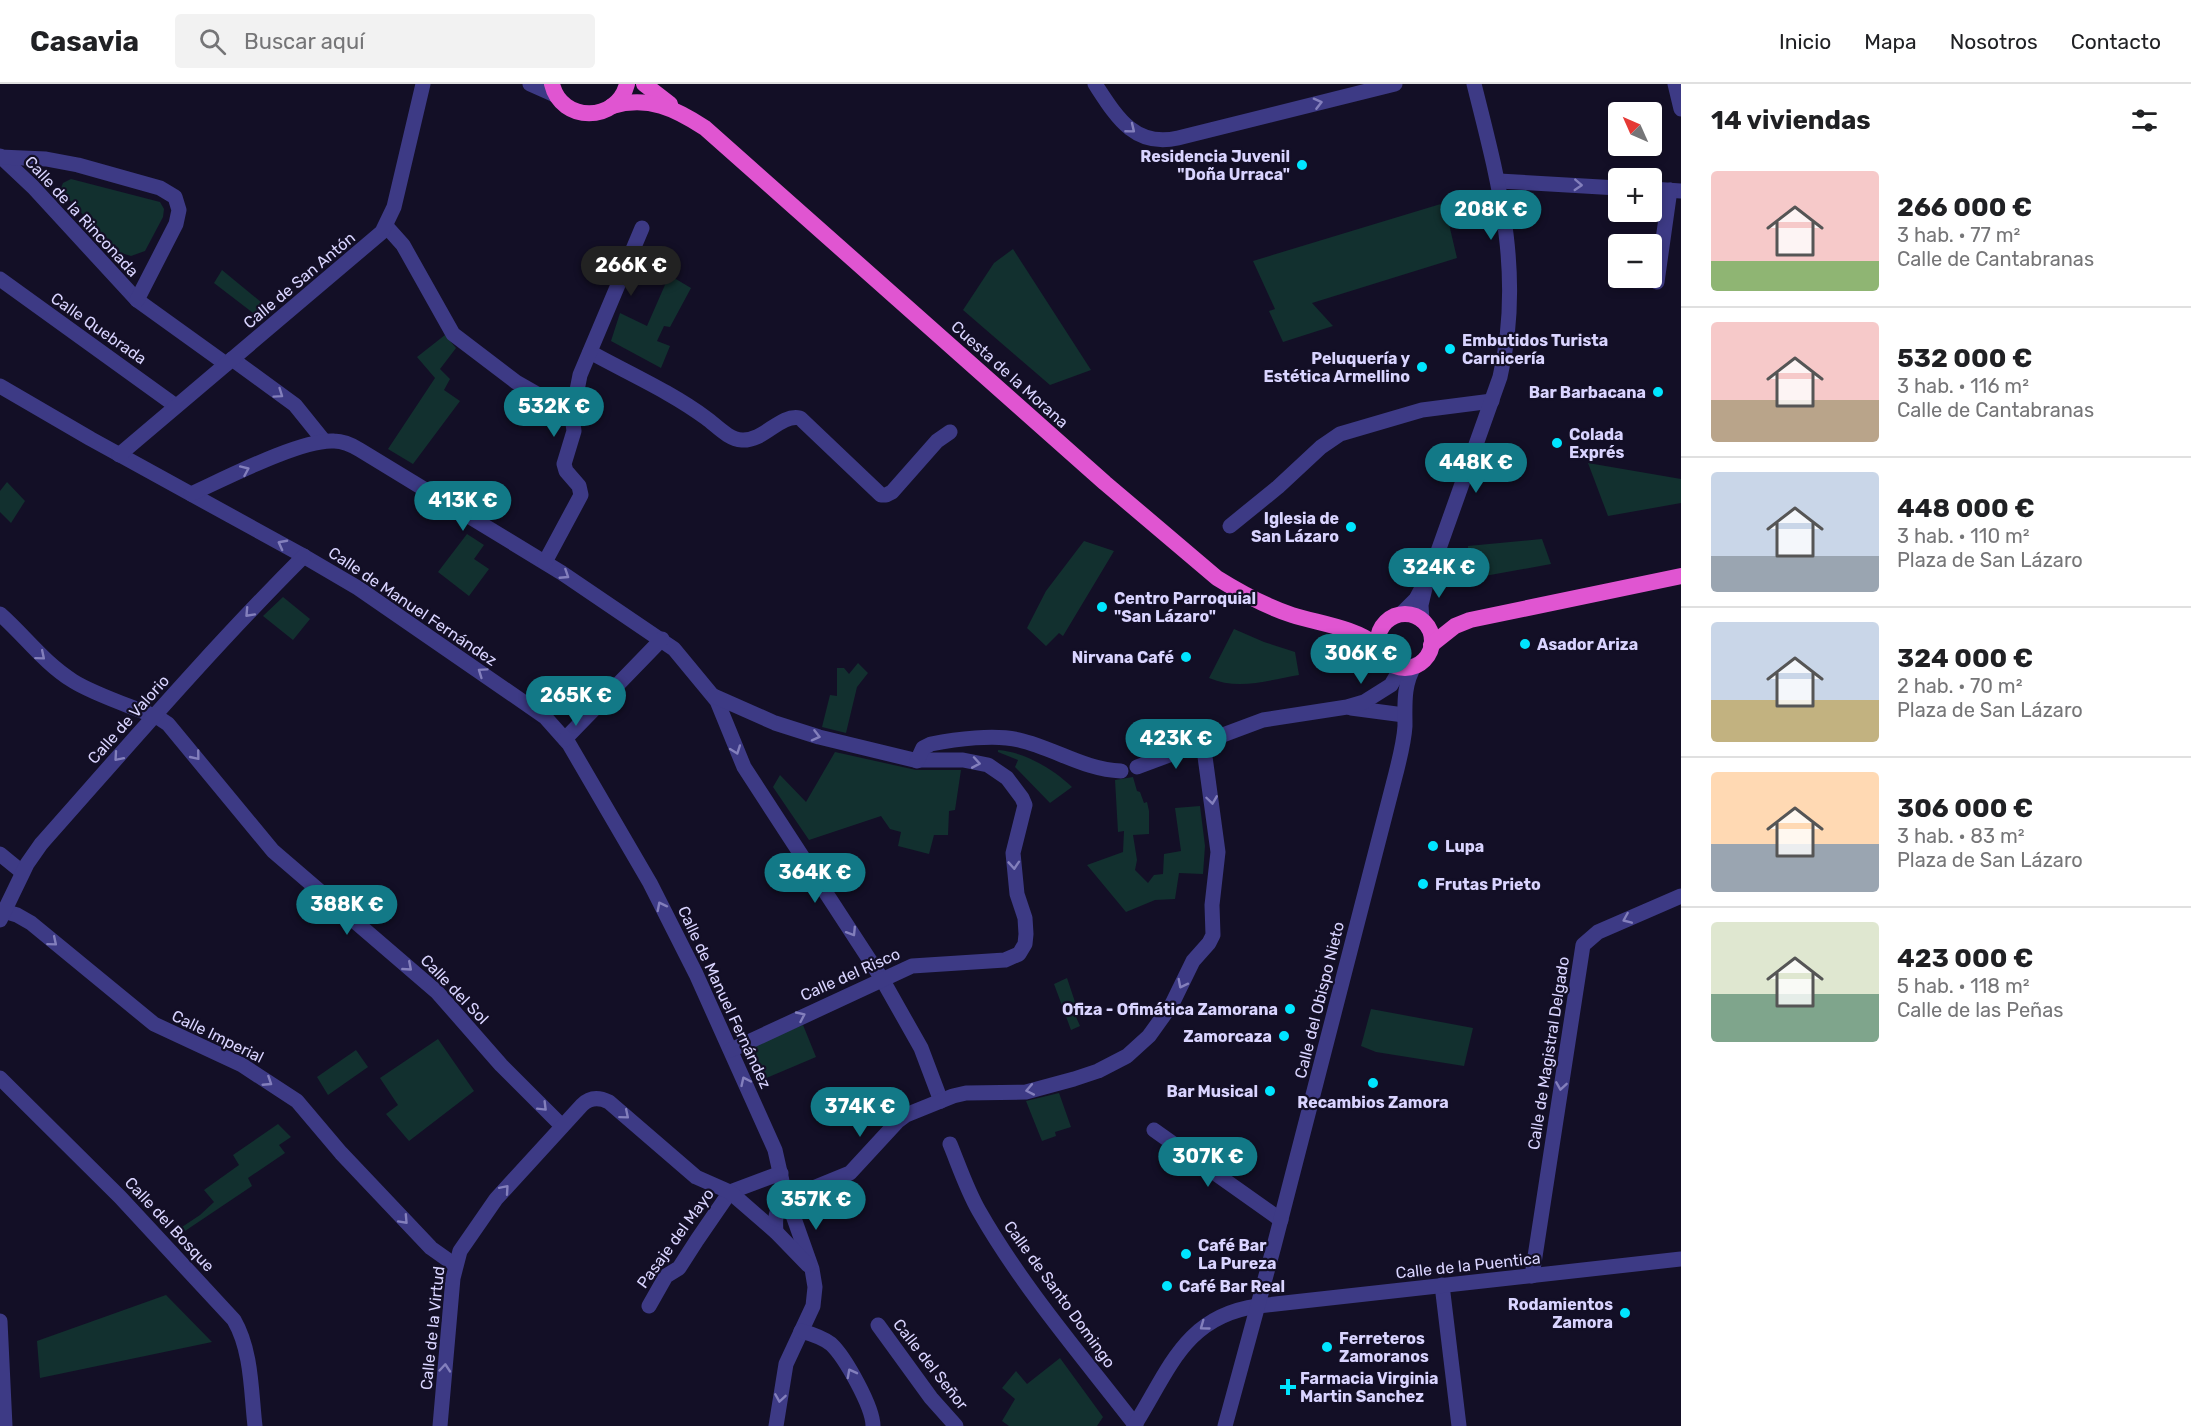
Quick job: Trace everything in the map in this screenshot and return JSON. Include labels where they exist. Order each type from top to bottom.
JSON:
[{"type":"highway","points":[[612,106],[620,98],[627,84]]},
{"type":"highway","name":"Cuesta de la Morana","points":[[644,84],[723,143],[1105,483],[1217,578],[1245,595],[1274,608],[1362,635],[1378,646]]},
{"type":"highway","name":"Cuesta de la Morana","points":[[554,90],[572,110],[582,113],[593,114],[630,102],[651,103],[681,112]]},
{"type":"highway","points":[[1422,621],[1446,624],[1470,620],[1681,576]]},
{"type":"highway","points":[[1401,614],[1410,614],[1422,621],[1430,631],[1431,645],[1426,657],[1415,665],[1396,669],[1387,661],[1378,646],[1381,629],[1386,622],[1401,614]]},
{"type":"highway","points":[[1431,645],[1455,626],[1470,620]]},
{"type":"highway","name":"Cuesta de la Morana","points":[[1336,626],[1369,626],[1386,622]]},
{"type":"street","name":"Calle de San Antón","points":[[120,454],[369,245],[386,226],[394,207],[423,84]]},
{"type":"street","points":[[530,84],[554,90]]},
{"type":"street","points":[[1095,84],[1112,110],[1130,129],[1144,138],[1160,141],[1395,84]]},
{"type":"street","points":[[1422,621],[1421,605],[1429,574],[1492,401],[1506,353],[1510,308],[1509,251],[1499,181],[1474,84]]},
{"type":"street","points":[[1675,84],[1681,109]]},
{"type":"street","name":"Calle de la Rinconada","points":[[0,157],[46,159],[78,165],[160,188],[175,197],[179,210],[176,224],[137,300]]},
{"type":"street","name":"Calle de la Rinconada","points":[[0,157],[33,187],[137,300],[296,405],[324,441]]},
{"type":"street","points":[[1499,181],[1608,187]]},
{"type":"street","points":[[1662,257],[1675,191]]},
{"type":"street","points":[[386,226],[403,245],[457,338],[516,382],[572,414]]},
{"type":"street","points":[[545,562],[581,495],[579,486],[564,467],[574,431],[572,414],[580,375],[642,228]]},
{"type":"street","name":"Calle Quebrada","points":[[0,279],[176,406]]},
{"type":"street","points":[[590,352],[695,410],[736,439],[759,437],[789,418],[800,418],[881,495],[892,492],[937,441],[950,432]]},
{"type":"street","name":"Calle de Manuel Fernández","points":[[0,386],[370,595],[545,717],[565,739],[650,883],[731,1050],[770,1135],[787,1198],[814,1280]]},
{"type":"street","points":[[1230,526],[1278,487],[1321,447],[1340,434],[1422,410],[1492,401]]},
{"type":"street","points":[[191,494],[289,451],[324,441],[339,441],[355,447],[545,562],[663,639],[714,696],[744,767],[882,979],[921,1048],[941,1101]]},
{"type":"street","name":"Calle de Valorio","points":[[2,914],[22,872],[41,844],[251,610],[304,556]]},
{"type":"street","points":[[1401,614],[1416,599],[1429,574]]},
{"type":"street","name":"Calle del Sol","points":[[0,614],[16,628],[31,647],[71,680],[155,716],[168,724],[273,850],[437,992],[501,1065],[562,1126]]},
{"type":"street","points":[[565,739],[663,639]]},
{"type":"street","name":"Calle del Obispo Nieto","points":[[1225,1426],[1281,1220],[1403,745],[1409,676],[1415,665]]},
{"type":"street","points":[[1137,767],[1263,720],[1336,708],[1372,698],[1391,686],[1396,669]]},
{"type":"street","name":"Calle del Obispo Nieto","points":[[1396,669],[1402,682],[1405,708]]},
{"type":"street","points":[[714,696],[803,733],[917,761],[923,748],[931,744],[1009,738],[1056,752],[1095,768],[1121,771]]},
{"type":"street","points":[[1336,708],[1405,708]]},
{"type":"street","points":[[776,1232],[777,1210],[787,1198],[848,1174],[900,1119],[966,1093],[1030,1091],[1098,1071],[1127,1056],[1156,1027],[1172,1004],[1193,961],[1213,935],[1212,904],[1218,852],[1203,742]]},
{"type":"street","name":"Calle del Risco","points":[[731,1050],[915,965],[1005,960],[1019,954],[1025,944],[1026,934],[1025,918],[1017,894],[1014,851],[1025,808],[1022,798],[1007,778],[990,766],[963,760],[917,761]]},
{"type":"street","points":[[0,854],[22,872]]},
{"type":"street","name":"Calle de Magistral Delgado","points":[[1532,1276],[1581,950],[1586,941],[1598,932],[1681,896]]},
{"type":"street","name":"Calle Imperial","points":[[2,914],[17,915],[31,923],[154,1024],[242,1065],[297,1101],[341,1153],[430,1248],[455,1265]]},
{"type":"street","name":"Calle del Bosque","points":[[0,1078],[120,1197],[228,1312],[238,1327],[244,1344],[255,1426]]},
{"type":"street","points":[[562,1126],[584,1102],[590,1099],[603,1099],[609,1102],[694,1175],[730,1192],[776,1232],[814,1280],[813,1306],[786,1364],[776,1426]]},
{"type":"street","name":"Calle de la Virtud","points":[[440,1426],[455,1265],[463,1245],[489,1207],[562,1126]]},
{"type":"street","points":[[1154,1130],[1281,1220]]},
{"type":"street","name":"Calle de Santo Domingo","points":[[950,1144],[978,1209],[1013,1264],[1135,1426]]},
{"type":"street","points":[[730,1192],[781,1173]]},
{"type":"street","name":"Pasaje del Mayo","points":[[649,1306],[666,1276],[680,1268],[730,1192]]},
{"type":"street","name":"Calle de la Puentica","points":[[1258,1306],[1681,1259]]},
{"type":"street","points":[[1442,1285],[1459,1426]]},
{"type":"street","points":[[1135,1426],[1185,1344],[1195,1333],[1219,1317],[1243,1308],[1258,1306]]},
{"type":"street","points":[[0,1321],[5,1426]]},
{"type":"street","name":"Calle del Señor","points":[[878,1325],[932,1398],[956,1426]]},
{"type":"street","points":[[801,1331],[822,1338],[831,1344],[843,1358],[871,1410],[873,1426]]},
{"type":"green space","points":[[71,179],[160,202],[164,209],[163,217],[145,251],[131,256],[118,252],[63,193],[61,188],[63,183]]},
{"type":"green space","points":[[1444,203],[1457,258],[1312,303],[1333,326],[1283,342],[1269,311],[1275,309],[1253,261]]},
{"type":"green space","points":[[1013,249],[1091,370],[1050,385],[963,310],[994,263]]},
{"type":"green space","points":[[642,259],[691,288],[670,327],[664,326],[657,341],[670,346],[661,368],[611,341],[620,313],[647,326],[668,278],[641,261]]},
{"type":"green space","points":[[222,270],[267,307],[257,316],[214,283]]},
{"type":"green space","points":[[445,335],[456,348],[440,369],[450,379],[444,390],[460,401],[413,464],[388,449],[435,378],[417,357]]},
{"type":"green space","points":[[1588,463],[1681,479],[1681,503],[1608,516]]},
{"type":"green space","points":[[7,482],[25,501],[11,523],[0,512],[0,491]]},
{"type":"green space","points":[[467,534],[484,545],[474,559],[489,569],[469,596],[438,572]]},
{"type":"green space","points":[[1542,539],[1551,564],[1468,579],[1468,546]]},
{"type":"green space","points":[[1084,541],[1114,551],[1063,636],[1059,633],[1046,646],[1027,628],[1046,591]]},
{"type":"green space","points":[[283,597],[310,619],[293,640],[263,616]]},
{"type":"green space","points":[[1234,629],[1295,652],[1299,675],[1242,684],[1220,682],[1209,678]]},
{"type":"green space","points":[[858,663],[868,673],[857,687],[846,733],[822,727],[830,695],[837,696],[837,668],[844,668],[849,674]]},
{"type":"green space","points":[[998,750],[1018,754],[1038,762],[1072,787],[1050,803],[1015,767],[1018,760]]},
{"type":"green space","points":[[835,752],[916,770],[961,770],[955,810],[949,811],[948,835],[934,835],[929,854],[898,846],[901,832],[890,829],[881,816],[809,840],[773,787],[780,775],[806,802]]},
{"type":"green space","points":[[1133,777],[1137,791],[1140,792],[1144,803],[1147,802],[1149,811],[1149,834],[1133,835],[1137,860],[1135,870],[1148,883],[1154,875],[1163,874],[1164,854],[1181,851],[1175,808],[1200,806],[1205,846],[1203,874],[1179,873],[1175,899],[1155,900],[1126,912],[1087,865],[1123,852],[1124,831],[1118,832],[1115,780]]},
{"type":"green space","points":[[1067,978],[1077,1008],[1073,1010],[1080,1026],[1071,1030],[1054,984]]},
{"type":"green space","points":[[1371,1009],[1473,1028],[1464,1066],[1376,1052],[1361,1046]]},
{"type":"green space","points":[[803,1025],[816,1057],[764,1079],[751,1046]]},
{"type":"green space","points":[[438,1039],[474,1091],[409,1141],[386,1114],[398,1105],[380,1078]]},
{"type":"green space","points":[[356,1050],[368,1067],[328,1095],[317,1077]]},
{"type":"green space","points":[[1059,1093],[1071,1127],[1055,1132],[1056,1136],[1042,1141],[1026,1101]]},
{"type":"green space","points":[[278,1124],[291,1137],[279,1145],[285,1153],[248,1178],[252,1186],[185,1231],[182,1227],[214,1202],[204,1190],[239,1165],[233,1155]]},
{"type":"green space","points":[[166,1295],[212,1342],[40,1378],[37,1341]]},
{"type":"green space","points":[[1060,1358],[1103,1417],[1097,1426],[1009,1426],[1002,1421],[1015,1399],[1002,1388],[1016,1371],[1027,1384]]},
{"type":"place","name":"Residencia Juvenil \"Doña Urraca\"","points":[[1302,165]]},
{"type":"place","name":"Embutidos Turista Carnicería","points":[[1450,349]]},
{"type":"place","name":"Peluquería y Estética Armellino","points":[[1422,367]]},
{"type":"place","name":"Bar Barbacana","points":[[1658,392]]},
{"type":"place","name":"Colada Exprés","points":[[1557,443]]},
{"type":"place","name":"Iglesia de San Lázaro","points":[[1351,527]]},
{"type":"place","name":"Centro Parroquial \"San Lázaro\"","points":[[1102,607]]},
{"type":"place","name":"Asador Ariza","points":[[1525,644]]},
{"type":"place","name":"Nirvana Café","points":[[1186,657]]},
{"type":"place","name":"Lupa","points":[[1433,846]]},
{"type":"place","name":"Frutas Prieto","points":[[1423,884]]},
{"type":"place","name":"Ofiza - Ofimática Zamorana","points":[[1290,1009]]},
{"type":"place","name":"Zamorcaza","points":[[1284,1036]]},
{"type":"place","name":"Recambios Zamora","points":[[1373,1083]]},
{"type":"place","name":"Bar Musical","points":[[1270,1091]]},
{"type":"place","name":"Café Bar La Pureza","points":[[1186,1254]]},
{"type":"place","name":"Café Bar Real","points":[[1167,1286]]},
{"type":"place","name":"Rodamientos Zamora","points":[[1625,1313]]},
{"type":"place","name":"Ferreteros Zamoranos","points":[[1327,1347]]},
{"type":"place","name":"Farmacia Virginia Martin Sanchez","points":[[1288,1387]]}]
